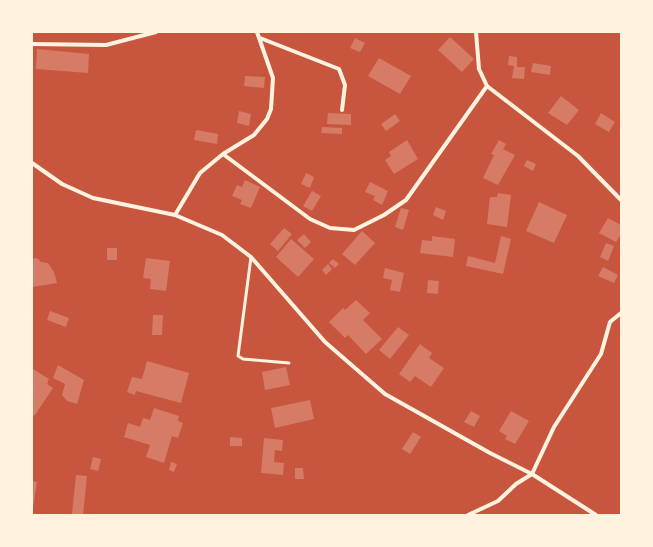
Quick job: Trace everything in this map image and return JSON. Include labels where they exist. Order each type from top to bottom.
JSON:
[{"type":"street","points":[[32,44],[106,45],[156,32]]},
{"type":"street","points":[[175,215],[200,173],[223,154],[254,135],[267,119],[271,109],[273,78],[258,32]]},
{"type":"street","points":[[476,32],[479,69],[487,86],[578,156],[621,200]]},
{"type":"street","points":[[260,38],[339,69],[345,85],[342,110]]},
{"type":"street","points":[[223,154],[310,219],[330,228],[354,230],[384,215],[406,200],[487,86]]},
{"type":"street","points":[[32,164],[62,184],[93,198],[175,215],[222,235],[251,257],[325,342],[385,394],[490,453],[532,474],[596,515]]},
{"type":"street","points":[[468,515],[498,501],[516,484],[532,474],[554,427],[601,354],[610,322],[621,313]]},
{"type":"lane","points":[[251,257],[238,356],[243,359],[289,363]]},
{"type":"building","points":[[450,37],[474,59],[462,72],[438,50]]},
{"type":"building","points":[[355,38],[365,43],[360,52],[350,48]]},
{"type":"building","points":[[37,49],[89,54],[88,73],[36,69]]},
{"type":"building","points":[[509,56],[517,57],[517,67],[525,67],[524,79],[512,78],[514,66],[508,65]]},
{"type":"building","points":[[379,58],[411,76],[400,94],[368,76]]},
{"type":"building","points":[[533,63],[551,66],[550,75],[531,72]]},
{"type":"building","points":[[245,76],[265,77],[264,88],[244,86]]},
{"type":"building","points":[[561,96],[579,110],[567,125],[548,113]]},
{"type":"building","points":[[239,111],[251,114],[249,126],[237,123]]},
{"type":"building","points":[[328,113],[351,114],[351,125],[327,124]]},
{"type":"building","points":[[601,113],[615,122],[609,132],[595,124]]},
{"type":"building","points":[[395,114],[400,121],[386,131],[381,124]]},
{"type":"building","points":[[322,127],[342,128],[342,134],[321,133]]},
{"type":"building","points":[[196,130],[218,134],[217,144],[194,140]]},
{"type":"building","points":[[407,140],[418,159],[394,174],[385,160],[391,156],[389,152]]},
{"type":"building","points":[[499,140],[506,144],[503,149],[515,155],[498,185],[483,178],[494,155],[491,154]]},
{"type":"building","points":[[527,160],[536,164],[533,171],[524,166]]},
{"type":"building","points":[[306,173],[314,177],[310,188],[301,184]]},
{"type":"building","points":[[245,180],[260,187],[251,208],[240,204],[242,200],[232,196],[237,185],[242,187]]},
{"type":"building","points":[[370,182],[388,191],[382,205],[373,200],[375,196],[365,192]]},
{"type":"building","points":[[312,191],[321,196],[312,211],[303,206]]},
{"type":"building","points":[[498,193],[511,195],[507,227],[487,224],[490,197],[497,197]]},
{"type":"building","points":[[539,202],[567,215],[554,243],[526,231]]},
{"type":"building","points":[[436,207],[446,211],[443,220],[433,215]]},
{"type":"building","points":[[401,208],[409,210],[403,230],[395,227]]},
{"type":"building","points":[[608,218],[621,225],[621,234],[616,242],[599,233]]},
{"type":"building","points":[[284,228],[292,234],[278,251],[270,244]]},
{"type":"building","points":[[362,231],[375,243],[355,265],[342,254]]},
{"type":"building","points":[[304,234],[311,242],[305,248],[297,240]]},
{"type":"building","points":[[432,236],[455,239],[453,257],[420,253],[422,240],[432,241]]},
{"type":"building","points":[[501,236],[511,239],[503,274],[466,266],[468,256],[495,263]]},
{"type":"building","points":[[291,239],[314,259],[298,277],[276,257]]},
{"type":"building","points":[[606,243],[614,246],[608,261],[600,257]]},
{"type":"building","points":[[107,248],[117,248],[117,260],[107,260]]},
{"type":"building","points":[[37,258],[41,262],[48,263],[54,272],[57,283],[32,287],[32,259]]},
{"type":"building","points":[[146,258],[170,261],[166,291],[150,289],[151,279],[143,278]]},
{"type":"building","points":[[333,259],[339,264],[335,268],[329,263]]},
{"type":"building","points":[[328,264],[332,269],[326,275],[322,270]]},
{"type":"building","points":[[603,267],[618,275],[614,283],[598,276]]},
{"type":"building","points":[[385,268],[404,273],[400,292],[390,290],[392,280],[383,278]]},
{"type":"building","points":[[428,280],[439,281],[438,294],[427,293]]},
{"type":"building","points":[[356,300],[370,313],[363,320],[382,339],[366,354],[348,335],[345,338],[329,322],[343,308],[345,310]]},
{"type":"building","points":[[50,311],[69,318],[66,327],[47,320]]},
{"type":"building","points":[[153,315],[163,315],[162,335],[152,335]]},
{"type":"building","points":[[398,327],[409,335],[390,359],[379,350]]},
{"type":"building","points":[[420,344],[432,353],[429,358],[444,368],[431,387],[415,376],[410,382],[399,374]]},
{"type":"building","points":[[147,361],[189,373],[181,403],[136,391],[135,395],[127,392],[132,377],[142,379]]},
{"type":"building","points":[[58,365],[84,380],[77,404],[67,401],[62,395],[65,384],[53,378]]},
{"type":"building","points":[[286,367],[290,385],[265,390],[262,372]]},
{"type":"building","points":[[33,369],[49,379],[47,384],[53,388],[35,415],[32,416]]},
{"type":"building","points":[[310,400],[314,419],[275,428],[271,408]]},
{"type":"building","points":[[154,408],[179,416],[178,421],[183,423],[178,438],[172,436],[164,463],[146,457],[150,445],[124,437],[128,423],[140,427],[143,418],[150,420]]},
{"type":"building","points":[[471,411],[480,416],[474,427],[464,422]]},
{"type":"building","points":[[511,411],[529,421],[515,444],[505,439],[507,436],[499,431]]},
{"type":"building","points":[[413,432],[421,437],[410,454],[402,449]]},
{"type":"building","points":[[230,437],[242,438],[242,446],[230,446]]},
{"type":"building","points":[[264,438],[283,440],[282,451],[275,450],[274,462],[284,463],[283,475],[261,473]]},
{"type":"building","points":[[93,457],[101,459],[98,471],[90,469]]},
{"type":"building","points":[[171,462],[177,464],[174,472],[169,470]]},
{"type":"building","points":[[295,468],[303,468],[304,479],[295,479]]},
{"type":"building","points":[[76,475],[87,476],[83,515],[72,514]]},
{"type":"building","points":[[32,481],[37,482],[33,508],[32,508]]}]
